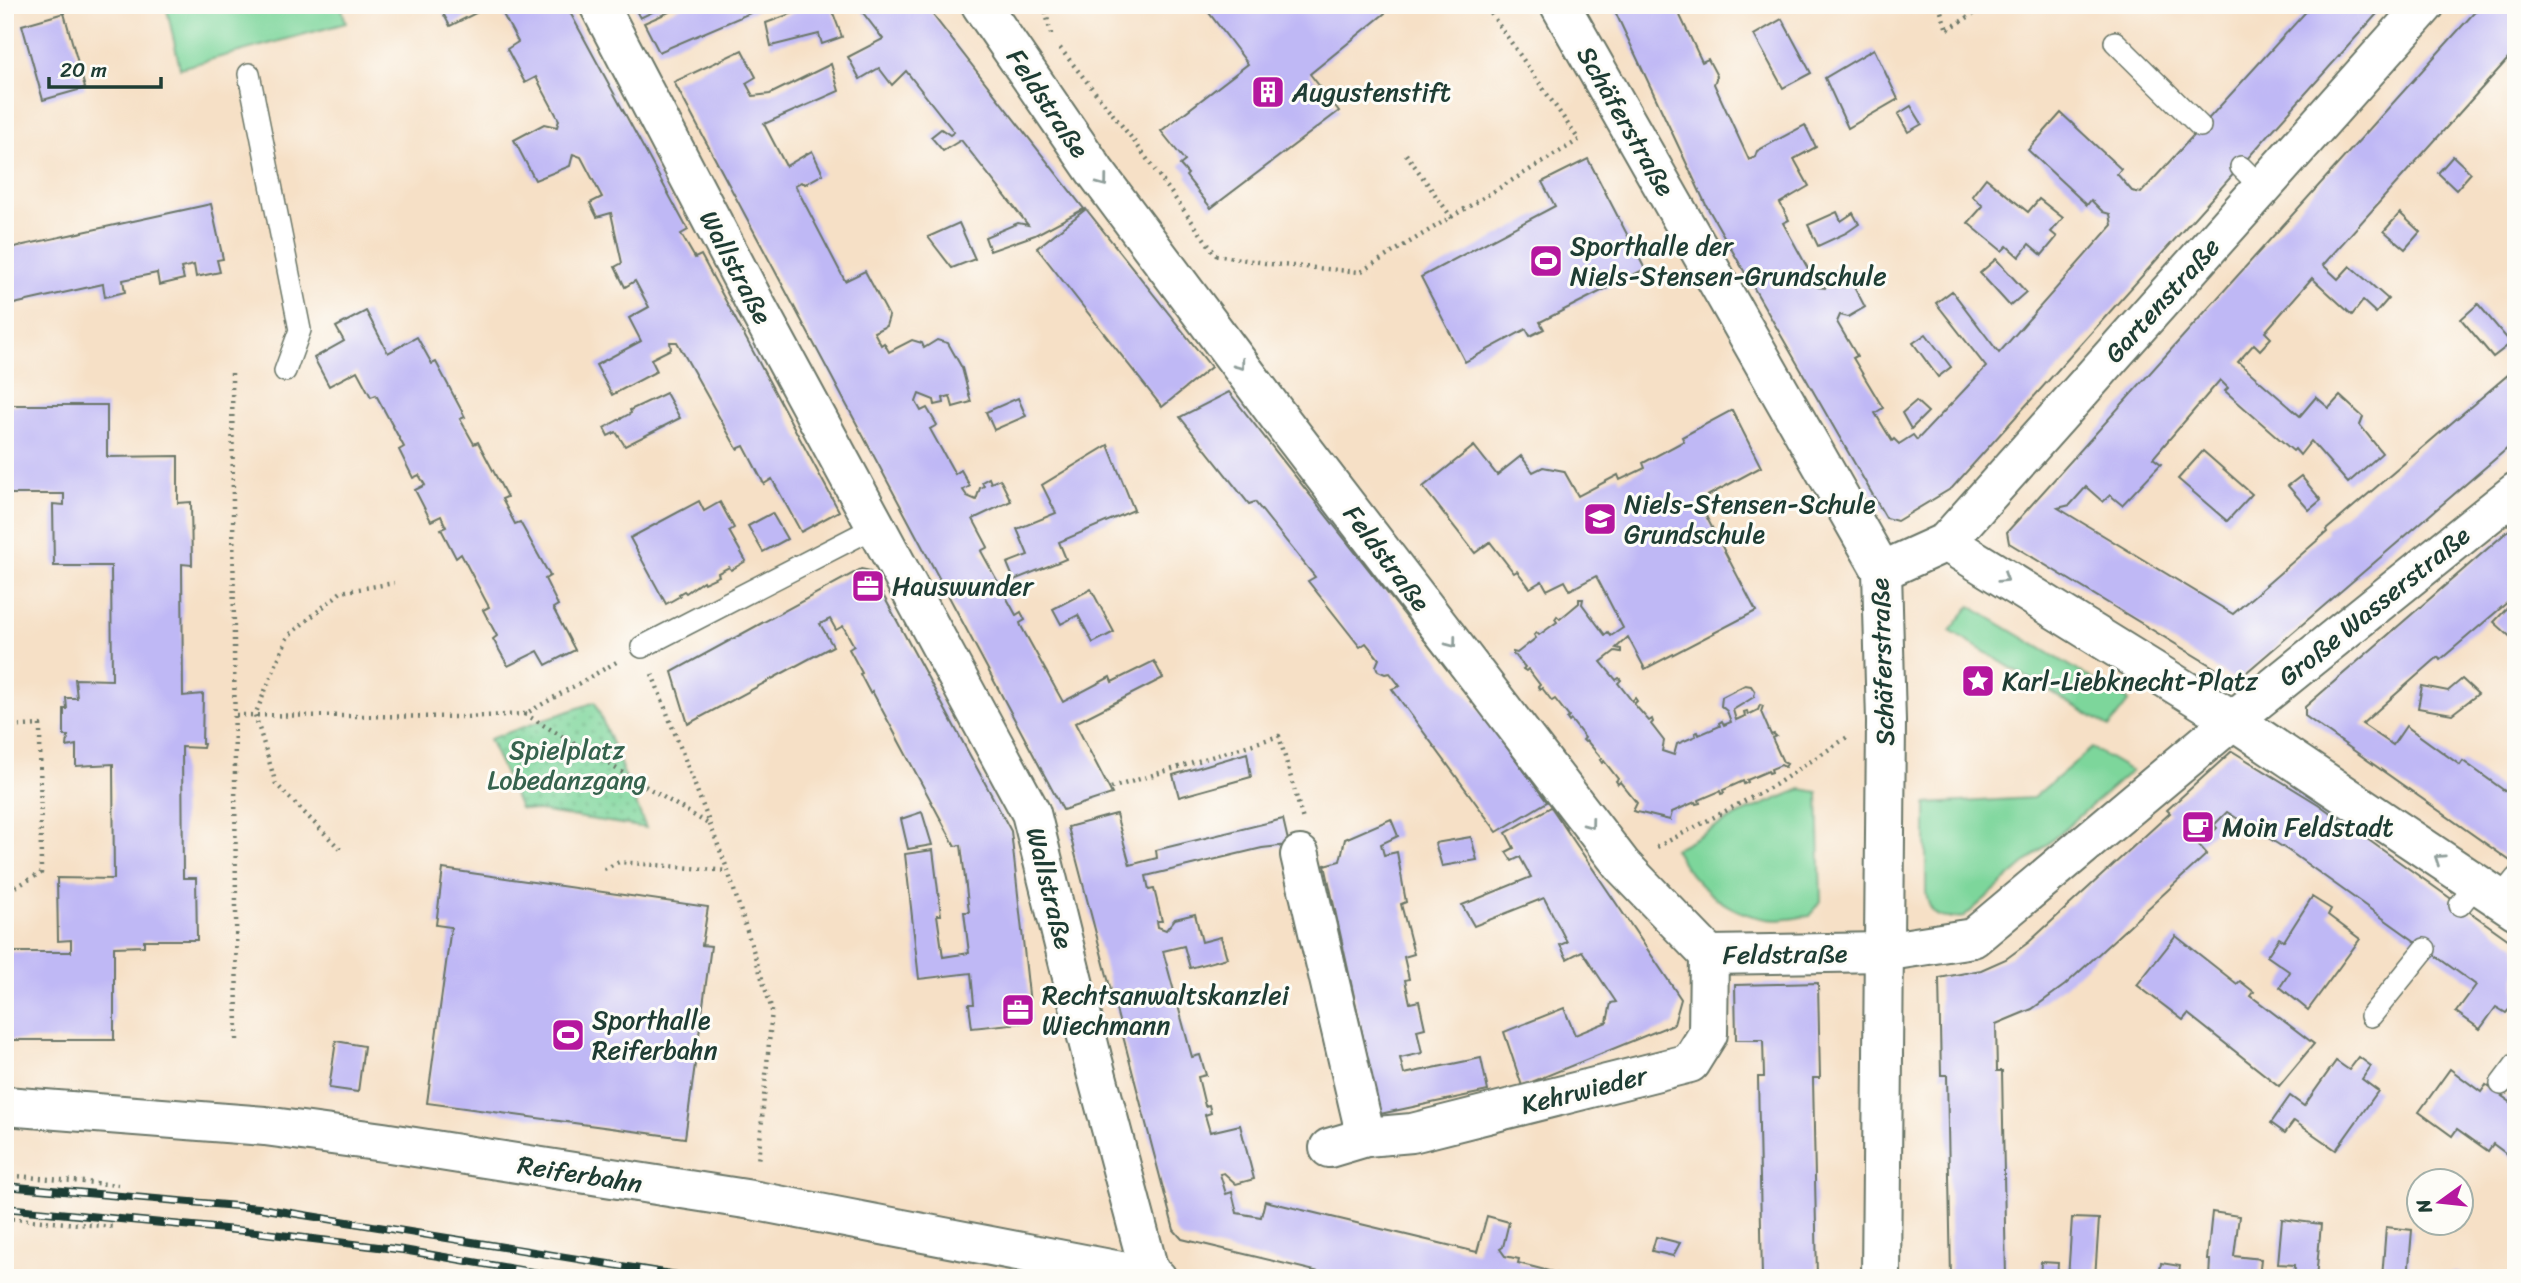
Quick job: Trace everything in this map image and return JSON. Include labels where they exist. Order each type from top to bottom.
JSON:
[{"type":"street","name":"Wallstraße","points":[[599,5],[875,527],[1031,813],[1096,1073],[1153,1277]]},
{"type":"street","name":"Feldstraße","points":[[981,5],[1094,171],[1622,865],[1709,955],[1883,952]]},
{"type":"street","name":"Schäferstraße","points":[[1560,5],[1882,571],[1886,722],[1881,1278]]},
{"type":"street","name":"Gartenstraße","points":[[1882,571],[1946,542],[2252,177],[2425,5]]},
{"type":"street","name":"Große Wasserstraße","points":[[2233,720],[2516,492]]},
{"type":"street","points":[[1946,542],[2233,720],[2494,895]]},
{"type":"street","points":[[1883,952],[1973,938],[2233,720]]},
{"type":"street","points":[[1300,855],[1366,1138]]},
{"type":"street","name":"Kehrwieder","points":[[1329,1148],[1366,1138],[1412,1133],[1690,1063],[1707,1034],[1709,955]]},
{"type":"street","name":"Reiferbahn","points":[[5,1106],[265,1126],[383,1142],[752,1200],[1153,1277]]},
{"type":"lane","points":[[2115,42],[2200,126]]},
{"type":"lane","points":[[249,74],[300,330],[285,372]]},
{"type":"lane","points":[[642,647],[875,527]]},
{"type":"lane","points":[[2371,1016],[2425,948]]},
{"type":"lane","points":[[2501,1084],[2516,1064]]},
{"type":"path","points":[[1044,5],[1052,37],[1135,141],[1216,255],[1270,264],[1360,272],[1579,140],[1485,5]]},
{"type":"path","points":[[1939,5],[1947,30],[1988,5]]},
{"type":"path","points":[[1406,154],[1452,218]]},
{"type":"path","points":[[232,373],[237,1044]]},
{"type":"path","points":[[340,849],[276,784],[255,715],[288,636],[341,592],[394,583]]},
{"type":"path","points":[[236,715],[465,717],[525,714],[642,647],[728,871],[772,1010],[758,1166]]},
{"type":"path","points":[[525,714],[711,826]]},
{"type":"path","points":[[5,719],[13,727]]},
{"type":"path","points":[[1622,865],[1774,785],[1869,723],[1886,722]]},
{"type":"path","points":[[5,727],[40,725],[41,873],[5,894]]},
{"type":"path","points":[[5,734],[13,727]]},
{"type":"path","points":[[1111,788],[1279,736],[1301,813]]},
{"type":"path","points":[[604,869],[619,862],[728,871]]},
{"type":"path","points":[[5,1175],[118,1185]]},
{"type":"path","points":[[5,1218],[114,1227]]},
{"type":"green space","points":[[166,5],[341,5],[346,23],[180,68]]},
{"type":"green space","points":[[1970,606],[2129,701],[2109,727],[1950,631]]},
{"type":"green space","name":"Spielplatz Lobedanzgang","points":[[595,702],[646,828],[520,808],[489,739]]},
{"type":"green space","points":[[2092,748],[2131,771],[1964,917],[1949,918],[1933,912],[1926,892],[1926,804],[2033,798]]},
{"type":"green space","points":[[1801,789],[1818,792],[1821,901],[1810,916],[1772,920],[1738,911],[1701,885],[1674,849],[1738,815]]},
{"type":"building","points":[[484,5],[484,9],[450,26],[439,6]]},
{"type":"building","points":[[498,5],[566,5],[688,230],[681,234],[695,258],[701,255],[839,511],[801,532],[772,479],[764,484],[744,446],[737,449],[677,342],[670,342],[671,349],[651,359],[657,371],[612,395],[596,365],[641,341],[629,318],[649,307],[635,281],[625,287],[615,267],[622,263],[611,213],[597,217],[590,203],[602,197],[581,157],[573,154],[570,166],[535,180],[514,140],[544,124],[557,127],[559,120],[536,77],[525,83],[507,49],[518,42]]},
{"type":"building","points":[[633,5],[667,5],[640,18]]},
{"type":"building","points":[[685,5],[761,5],[762,8],[659,52],[644,23]]},
{"type":"building","points":[[815,5],[830,5],[842,37],[822,44],[819,34],[771,46],[766,23]]},
{"type":"building","points":[[857,5],[925,5],[1084,209],[1035,235],[990,251],[985,237],[1018,223],[1028,225],[961,140],[943,151],[931,137],[941,129],[950,135],[954,132],[906,71],[892,85],[879,68],[860,79],[848,57],[883,39]]},
{"type":"building","points":[[1086,5],[1114,5],[1114,6],[1090,14]]},
{"type":"building","name":"Augustenstift","points":[[1203,5],[1395,5],[1310,74],[1339,111],[1211,208],[1186,176],[1188,174],[1180,165],[1185,161],[1161,131],[1248,64]]},
{"type":"building","points":[[1612,5],[1675,5],[1702,62],[1708,59],[1717,76],[1714,84],[1749,160],[1755,157],[1757,151],[1805,125],[1816,147],[1794,159],[1809,186],[1780,203],[1789,220],[1783,223],[1818,287],[1825,288],[1827,279],[1845,269],[1865,307],[1848,317],[1840,315],[1837,322],[1857,356],[1853,358],[1883,408],[1875,413],[1892,441],[1894,439],[1899,444],[1913,435],[1917,440],[1986,367],[1936,303],[1952,291],[1999,353],[2112,225],[2110,214],[2103,212],[2091,200],[2087,205],[2028,150],[2061,113],[2121,169],[2117,174],[2132,191],[2141,193],[2312,5],[2385,5],[1952,488],[1897,521],[1886,518],[1706,205]]},
{"type":"building","points":[[2481,5],[2516,5],[2516,50],[2323,265],[2338,279],[2350,266],[2388,299],[2376,313],[2363,301],[2352,315],[2312,278],[2265,332],[2271,338],[2260,350],[2254,344],[2238,362],[2300,416],[2316,397],[2329,408],[2340,396],[2363,417],[2360,425],[2382,453],[2348,483],[2311,441],[2300,455],[2295,449],[2293,451],[2225,391],[2228,388],[2220,380],[2153,458],[2161,464],[2122,505],[2110,495],[2103,502],[2086,487],[2070,505],[2058,508],[2233,614],[2327,532],[2326,530],[2516,368],[2516,441],[2241,677],[2230,677],[2009,543],[2007,532]]},
{"type":"building","points":[[64,13],[85,88],[43,100],[22,25]]},
{"type":"building","points":[[1782,19],[1811,73],[1783,88],[1754,35]]},
{"type":"building","points":[[1874,49],[1898,99],[1848,128],[1825,78]]},
{"type":"building","points":[[742,50],[756,77],[746,83],[753,96],[770,94],[831,64],[839,91],[764,124],[786,166],[812,151],[823,174],[805,184],[801,182],[795,185],[845,281],[865,271],[889,316],[886,326],[874,332],[881,345],[884,343],[889,352],[912,340],[922,343],[924,348],[937,340],[948,343],[962,368],[971,402],[953,407],[950,396],[943,398],[944,403],[935,405],[934,400],[919,394],[916,402],[921,411],[927,408],[937,425],[930,429],[955,474],[961,470],[970,486],[963,490],[967,496],[976,500],[980,488],[984,486],[982,482],[989,478],[991,483],[1000,479],[1011,501],[973,519],[988,547],[981,551],[1016,615],[1021,612],[1025,620],[1020,623],[1021,626],[1063,702],[1110,677],[1112,682],[1154,661],[1163,678],[1075,723],[1112,794],[1063,810],[674,82]]},
{"type":"building","points":[[1911,106],[1922,124],[1908,132],[1898,114]]},
{"type":"building","points":[[2453,156],[2471,173],[2456,190],[2438,173]]},
{"type":"building","name":"Sporthalle der Niels-Stensen-Grundschule","points":[[1588,159],[1645,269],[1540,322],[1544,329],[1530,336],[1526,329],[1465,362],[1421,277],[1555,206],[1542,182]]},
{"type":"building","points":[[1986,178],[2028,212],[2039,199],[2063,218],[2051,232],[2057,237],[2042,255],[2029,244],[2019,257],[2007,246],[2002,251],[1968,223],[1983,206],[1972,196]]},
{"type":"building","points":[[211,204],[223,259],[217,260],[220,272],[196,277],[194,265],[181,268],[184,279],[159,285],[157,273],[123,280],[125,292],[105,297],[103,284],[5,306],[5,249]]},
{"type":"building","points":[[1086,209],[1211,367],[1162,407],[1037,248]]},
{"type":"building","points":[[1837,212],[1841,221],[1853,213],[1859,224],[1818,246],[1808,225]]},
{"type":"building","points":[[2400,213],[2420,232],[2405,249],[2384,231]]},
{"type":"building","points":[[959,223],[975,259],[952,268],[928,237]]},
{"type":"building","points":[[1996,259],[2026,292],[2010,306],[1980,273]]},
{"type":"building","points":[[2478,304],[2511,343],[2493,357],[2461,319]]},
{"type":"building","points":[[366,311],[388,353],[417,337],[432,364],[436,362],[465,417],[460,419],[474,444],[478,442],[507,497],[502,499],[515,524],[520,522],[550,576],[545,579],[558,605],[553,608],[575,650],[546,665],[538,651],[508,666],[493,639],[497,636],[483,610],[489,607],[461,554],[456,558],[441,529],[446,527],[441,516],[431,521],[415,490],[425,485],[419,475],[413,478],[399,450],[404,447],[376,395],[371,397],[357,371],[329,386],[314,358],[344,341],[336,327]]},
{"type":"building","points":[[1926,334],[1951,367],[1938,377],[1913,343]]},
{"type":"building","points":[[1229,392],[1480,711],[1547,802],[1497,832],[1392,689],[1400,686],[1390,673],[1378,671],[1376,666],[1379,659],[1366,643],[1360,647],[1308,581],[1315,577],[1255,502],[1249,504],[1180,417]]},
{"type":"building","points":[[666,393],[680,418],[625,446],[616,432],[608,436],[604,428],[631,413],[630,410]]},
{"type":"building","points":[[1018,398],[1026,416],[994,430],[986,412]]},
{"type":"building","points":[[1916,401],[1928,412],[1911,429],[1902,413]]},
{"type":"building","points":[[5,405],[107,405],[107,457],[178,456],[178,503],[191,502],[192,565],[182,564],[183,696],[203,694],[204,744],[203,748],[182,747],[183,878],[196,878],[197,940],[144,940],[144,946],[114,947],[114,1040],[5,1040],[5,952],[71,952],[71,940],[58,941],[57,878],[114,879],[113,764],[76,766],[76,745],[67,747],[68,736],[64,736],[66,698],[77,698],[75,679],[112,680],[111,566],[54,566],[53,504],[64,505],[64,494],[5,494]]},
{"type":"building","points":[[1732,410],[1761,467],[1698,501],[1756,611],[1645,669],[1628,637],[1616,648],[1621,649],[1621,652],[1615,651],[1601,662],[1616,680],[1621,680],[1618,683],[1632,701],[1635,698],[1637,701],[1634,704],[1649,721],[1652,719],[1651,724],[1664,741],[1662,751],[1674,755],[1677,744],[1696,736],[1695,733],[1698,732],[1699,735],[1720,726],[1722,721],[1724,725],[1731,722],[1727,711],[1721,706],[1722,697],[1745,685],[1751,686],[1755,692],[1754,697],[1733,710],[1736,720],[1745,716],[1744,712],[1747,711],[1748,715],[1758,710],[1760,705],[1763,706],[1761,712],[1771,735],[1776,736],[1772,738],[1783,762],[1787,764],[1747,780],[1744,784],[1743,781],[1723,790],[1724,793],[1721,794],[1720,791],[1699,800],[1700,803],[1695,802],[1672,812],[1670,820],[1633,811],[1637,803],[1620,782],[1618,784],[1618,779],[1604,761],[1602,763],[1602,759],[1587,741],[1583,740],[1585,738],[1571,720],[1569,722],[1569,717],[1555,699],[1552,701],[1542,688],[1540,690],[1540,685],[1528,669],[1523,669],[1525,667],[1513,655],[1513,652],[1517,653],[1536,638],[1534,635],[1539,635],[1557,622],[1557,616],[1560,619],[1579,603],[1579,599],[1583,599],[1582,604],[1605,635],[1608,632],[1611,636],[1623,628],[1596,576],[1570,590],[1565,581],[1547,590],[1542,581],[1530,588],[1517,571],[1514,573],[1490,542],[1475,553],[1423,487],[1474,446],[1497,475],[1521,456],[1533,472],[1543,467],[1564,471],[1578,496],[1618,475],[1620,480],[1645,468],[1643,463],[1684,441],[1682,437]]},
{"type":"building","points":[[1108,445],[1134,510],[1059,542],[1066,559],[1014,580],[1007,563],[1028,555],[1017,529],[1056,513],[1042,485]]},
{"type":"building","points":[[2203,451],[2252,494],[2227,521],[2178,479]]},
{"type":"building","points":[[2301,476],[2321,500],[2309,510],[2288,486]]},
{"type":"building","points":[[699,501],[704,511],[720,502],[734,528],[729,531],[746,561],[731,570],[729,567],[718,573],[719,576],[704,583],[703,581],[686,593],[684,591],[666,604],[630,538]]},
{"type":"building","points":[[772,513],[787,539],[763,552],[748,526]]},
{"type":"building","points":[[2516,524],[2516,595],[2440,660],[2438,657],[2362,724],[2393,745],[2406,726],[2460,765],[2463,761],[2516,799],[2516,865],[2305,716],[2305,707]]},
{"type":"building","points":[[861,569],[870,571],[1011,831],[1032,1022],[972,1028],[969,1004],[974,1004],[971,973],[919,979],[905,854],[933,850],[943,957],[969,953],[964,912],[969,912],[961,845],[955,846],[872,691],[870,693],[849,649],[854,646],[843,626],[836,630],[830,619],[820,624],[833,646],[688,724],[672,672]]},
{"type":"building","points":[[1091,589],[1114,632],[1093,643],[1078,615],[1061,624],[1053,609]]},
{"type":"building","points":[[2511,604],[2516,608],[2516,642],[2494,622]]},
{"type":"building","points":[[2462,679],[2478,694],[2452,714],[2418,708],[2422,686],[2448,691]]},
{"type":"building","points":[[2232,751],[2318,804],[2516,945],[2516,1008],[2512,1006],[2506,1013],[2496,1007],[2480,1029],[2456,1012],[2476,985],[2289,851],[2227,812],[2214,825],[2217,828],[2199,845],[2207,854],[2065,985],[2032,1009],[1996,1024],[1997,1071],[2002,1071],[2006,1278],[1951,1278],[1947,1075],[1941,1075],[1939,978],[1981,970],[2006,959],[2029,942],[2170,813],[2167,810]]},
{"type":"building","points":[[1247,753],[1251,777],[1179,797],[1173,775]]},
{"type":"building","points":[[1551,807],[1681,999],[1674,1024],[1522,1086],[1504,1032],[1564,1008],[1575,1035],[1607,1022],[1611,1003],[1616,1002],[1582,951],[1567,959],[1560,945],[1567,942],[1544,898],[1474,926],[1462,905],[1531,877],[1520,857],[1512,861],[1506,852],[1514,848],[1506,833]]},
{"type":"building","points":[[922,812],[932,845],[908,849],[901,819]]},
{"type":"building","points":[[1116,814],[1130,865],[1157,858],[1156,850],[1283,819],[1289,845],[1262,848],[1146,876],[1149,890],[1154,889],[1162,921],[1157,921],[1158,927],[1166,930],[1175,919],[1195,914],[1202,942],[1221,937],[1227,958],[1190,968],[1184,946],[1163,951],[1192,1057],[1200,1055],[1206,1075],[1198,1077],[1205,1106],[1209,1105],[1211,1113],[1205,1115],[1210,1132],[1240,1125],[1254,1179],[1236,1184],[1224,1173],[1220,1174],[1226,1194],[1232,1192],[1237,1213],[1261,1217],[1265,1201],[1477,1252],[1487,1216],[1509,1222],[1503,1247],[1500,1249],[1505,1256],[1519,1259],[1518,1263],[1576,1278],[1344,1278],[1182,1239],[1174,1230],[1068,827]]},
{"type":"building","points":[[1391,819],[1398,836],[1381,844],[1384,855],[1397,852],[1406,902],[1401,904],[1414,954],[1404,957],[1409,979],[1405,980],[1410,1003],[1419,1001],[1425,1028],[1417,1030],[1422,1053],[1400,1058],[1404,1074],[1481,1058],[1488,1091],[1380,1114],[1325,865],[1340,861],[1345,839]]},
{"type":"building","points":[[1471,837],[1477,860],[1442,866],[1435,843]]},
{"type":"building","name":"Sporthalle Reiferbahn","points":[[443,869],[708,907],[702,945],[711,946],[685,1138],[427,1103],[451,927],[436,925]]},
{"type":"building","points":[[2312,897],[2331,909],[2328,915],[2360,939],[2308,1010],[2280,987],[2290,972],[2267,956],[2279,938],[2284,941]]},
{"type":"building","points":[[2176,936],[2237,984],[2240,981],[2254,992],[2251,996],[2314,1044],[2279,1086],[2188,1014],[2183,1020],[2137,985]]},
{"type":"building","points":[[1818,983],[1820,1078],[1813,1078],[1817,1278],[1762,1278],[1758,1077],[1764,1077],[1763,1040],[1736,1040],[1735,985]]},
{"type":"building","points":[[336,1041],[364,1046],[358,1092],[329,1088]]},
{"type":"building","points":[[2359,1057],[2371,1066],[2362,1079],[2378,1091],[2336,1150],[2294,1121],[2285,1133],[2271,1123],[2290,1096],[2304,1106],[2336,1061],[2349,1070]]},
{"type":"building","points":[[2450,1069],[2481,1092],[2486,1085],[2516,1106],[2516,1161],[2493,1144],[2488,1151],[2457,1129],[2452,1136],[2419,1112]]},
{"type":"building","points":[[2212,1212],[2239,1216],[2234,1256],[2261,1259],[2259,1278],[2233,1275],[2232,1278],[2209,1278],[2210,1260],[2207,1260]]},
{"type":"building","points":[[2072,1218],[2099,1219],[2095,1278],[2068,1278]]},
{"type":"building","points":[[2282,1219],[2321,1224],[2316,1278],[2294,1278],[2295,1265],[2278,1264]]},
{"type":"building","points":[[2386,1227],[2406,1229],[2406,1238],[2411,1238],[2408,1278],[2382,1278]]},
{"type":"building","points":[[1656,1237],[1680,1243],[1673,1256],[1652,1251]]},
{"type":"building","points":[[2041,1262],[2058,1263],[2057,1278],[2040,1278]]},
{"type":"building","points":[[2161,1263],[2180,1266],[2178,1278],[2159,1278]]},
{"type":"building","points":[[2452,1271],[2472,1277],[2472,1278],[2451,1278]]},
{"type":"railway","points":[[5,1186],[260,1208],[696,1278]]},
{"type":"railway","points":[[5,1208],[256,1232],[403,1250],[567,1278]]},
{"type":"place","name":"Augustenstift","points":[[1268,92]]},
{"type":"place","name":"Sporthalle der Niels-Stensen-Grundschule","points":[[1546,261]]},
{"type":"place","name":"Niels-Stensen-Schule Grundschule","points":[[1600,519]]},
{"type":"place","name":"Hauswunder","points":[[868,586]]},
{"type":"place","name":"Karl-Liebknecht-Platz","points":[[1978,681]]},
{"type":"place","name":"Moin Feldstadt","points":[[2198,827]]},
{"type":"place","name":"Rechtsanwaltskanzlei Wiechmann","points":[[1018,1010]]},
{"type":"place","name":"Sporthalle Reiferbahn","points":[[568,1035]]}]
